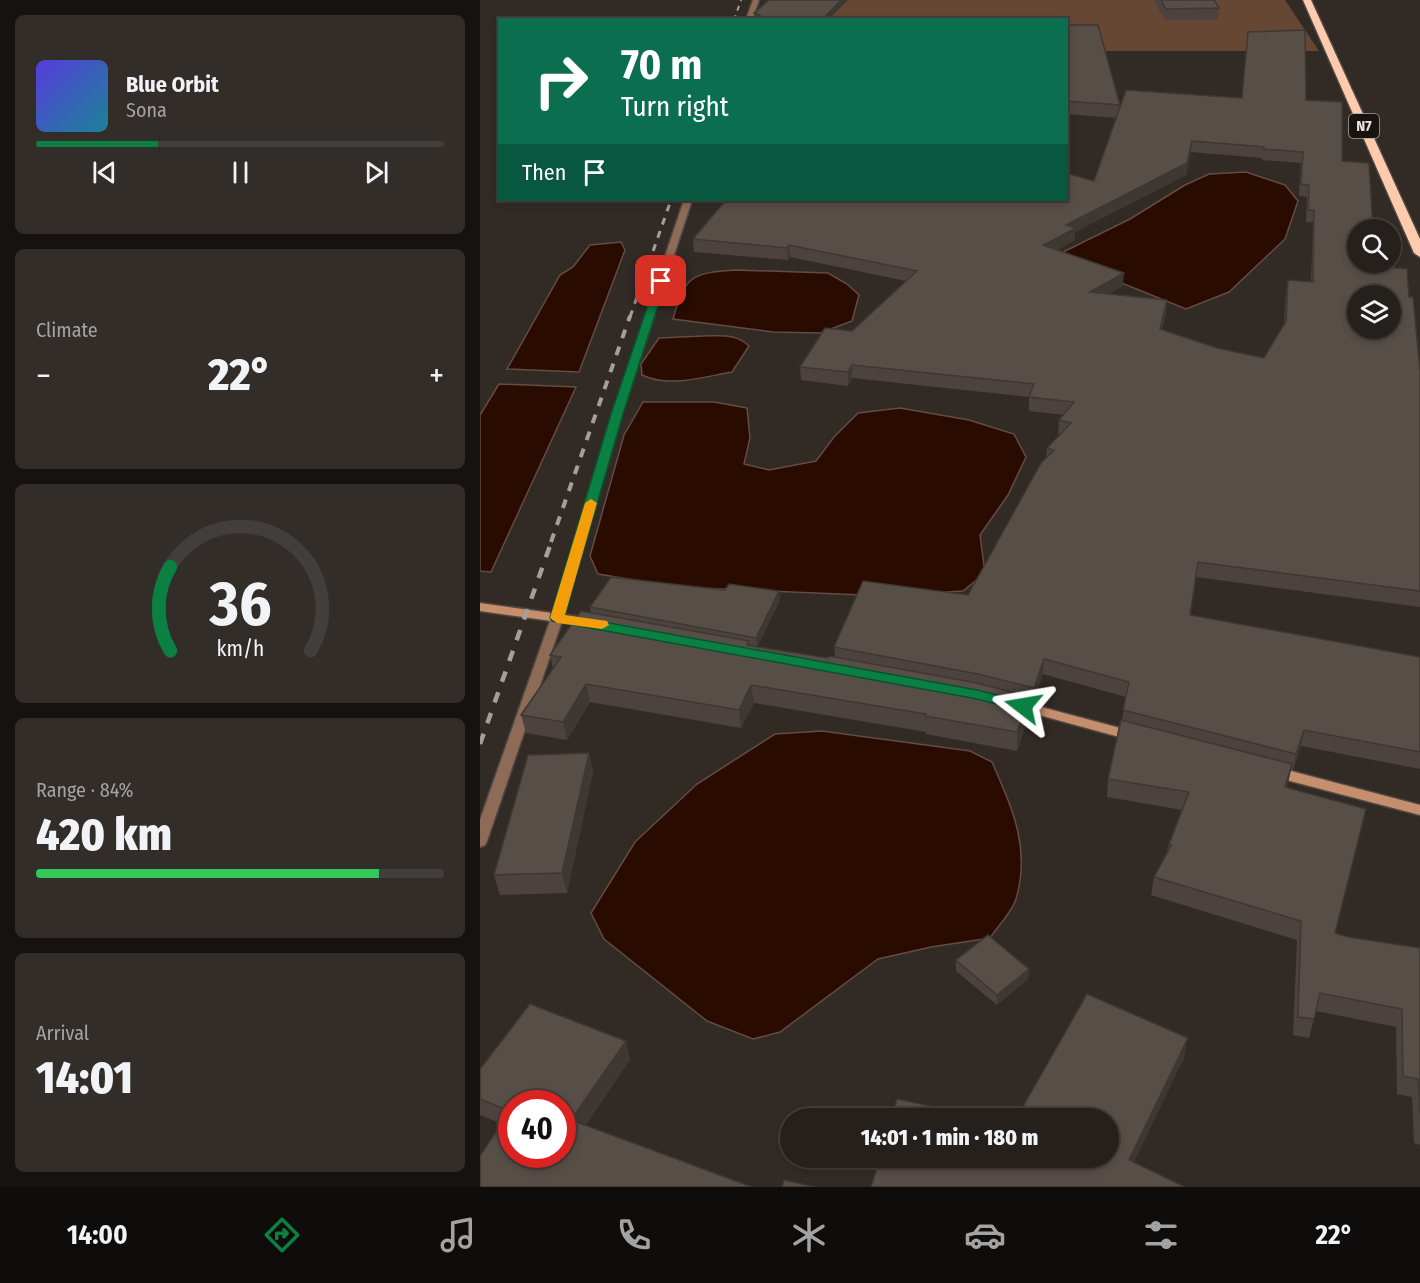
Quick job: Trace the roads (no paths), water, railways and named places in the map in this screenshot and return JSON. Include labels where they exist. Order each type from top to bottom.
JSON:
[{"type":"highway","name":"N7","points":[[1307,0],[1420,253]]},
{"type":"street","points":[[750,18],[756,0]]},
{"type":"street","points":[[480,841],[557,618],[617,414],[688,201]]},
{"type":"street","points":[[480,607],[597,624]]},
{"type":"street","points":[[1000,700],[1148,739]]},
{"type":"street","points":[[1262,769],[1420,810]]},
{"type":"railway","points":[[735,18],[741,0]]},
{"type":"railway","points":[[630,317],[671,201]]},
{"type":"railway","points":[[551,542],[630,316]]},
{"type":"railway","points":[[480,744],[552,540]]}]
